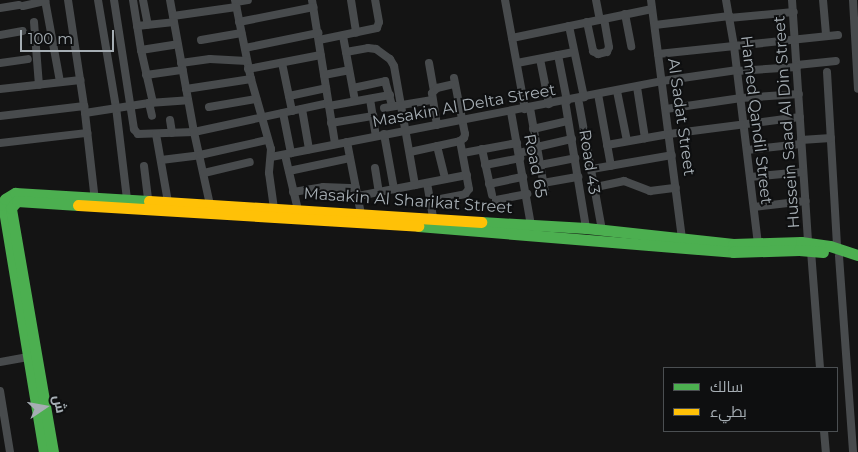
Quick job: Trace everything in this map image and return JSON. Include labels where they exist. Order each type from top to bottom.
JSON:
[{"type":"street","points":[[68,0],[85,110],[95,202]]},
{"type":"street","points":[[98,0],[116,108],[127,199]]},
{"type":"street","points":[[114,0],[135,132],[141,134],[194,132],[302,109],[390,95]]},
{"type":"street","points":[[133,0],[152,116]]},
{"type":"street","points":[[143,0],[148,25]]},
{"type":"street","points":[[170,0],[194,132],[210,204]]},
{"type":"street","points":[[137,26],[148,25],[248,0]]},
{"type":"street","points":[[350,0],[356,33]]},
{"type":"street","points":[[244,48],[318,37],[343,36],[377,28],[379,22],[375,0]]},
{"type":"street","points":[[505,0],[516,63],[533,129],[545,192]]},
{"type":"street","points":[[587,22],[592,48],[595,53],[606,52],[609,44],[596,0]]},
{"type":"street","name":"Al Sadat Street","points":[[651,0],[682,238]]},
{"type":"street","name":"Hamed Qandil Street","points":[[726,0],[734,46],[758,244]]},
{"type":"street","name":"Hussein Saad Al Din Street","points":[[792,0],[801,142],[820,367]]},
{"type":"street","points":[[824,0],[826,36]]},
{"type":"street","points":[[0,8],[45,1],[60,82]]},
{"type":"street","points":[[855,2],[858,89]]},
{"type":"street","points":[[236,3],[250,79],[271,157],[269,173],[274,209]]},
{"type":"street","points":[[239,22],[313,3],[335,144]]},
{"type":"street","points":[[512,38],[652,9]]},
{"type":"street","points":[[655,25],[794,12]]},
{"type":"street","points":[[625,14],[631,46]]},
{"type":"street","points":[[39,85],[36,46],[31,23],[48,19]]},
{"type":"street","points":[[568,26],[574,52],[602,230]]},
{"type":"street","points":[[0,34],[23,31]]},
{"type":"street","points":[[201,40],[241,33]]},
{"type":"street","points":[[658,54],[838,35]]},
{"type":"street","points":[[343,36],[356,101]]},
{"type":"street","points":[[36,46],[53,43]]},
{"type":"street","points":[[140,50],[178,44]]},
{"type":"street","points":[[346,52],[368,48],[384,53],[390,59],[397,74],[415,185]]},
{"type":"street","points":[[516,63],[574,52]]},
{"type":"street","points":[[146,75],[210,59],[248,65],[282,63],[321,55]]},
{"type":"street","name":"Road 43","points":[[558,55],[586,228]]},
{"type":"street","points":[[0,62],[28,58]]},
{"type":"street","points":[[540,59],[549,104]]},
{"type":"street","name":"Masakin Al Delta Street","points":[[271,157],[383,134],[527,109],[662,81],[737,70],[836,61]]},
{"type":"street","points":[[282,63],[292,111]]},
{"type":"street","points":[[429,63],[434,90],[432,100],[437,125]]},
{"type":"street","points":[[324,75],[349,70]]},
{"type":"street","points":[[827,72],[853,452]]},
{"type":"street","points":[[186,89],[250,79]]},
{"type":"street","points":[[0,90],[80,80]]},
{"type":"street","points":[[353,88],[386,81],[390,95],[388,107],[432,100]]},
{"type":"street","points":[[410,152],[460,141],[465,136],[455,81],[434,90]]},
{"type":"street","points":[[637,86],[646,138]]},
{"type":"street","points":[[288,96],[326,88]]},
{"type":"street","points":[[617,90],[627,141]]},
{"type":"street","points":[[598,94],[611,166]]},
{"type":"street","points":[[666,109],[740,98],[798,94]]},
{"type":"street","points":[[370,99],[373,116],[383,134],[396,189]]},
{"type":"street","points":[[0,116],[116,108],[188,100]]},
{"type":"street","points":[[209,107],[256,100]]},
{"type":"street","points":[[302,109],[309,149]]},
{"type":"street","name":"Road 65","points":[[511,112],[532,225]]},
{"type":"street","points":[[283,114],[288,171],[298,210]]},
{"type":"street","points":[[331,123],[373,116]]},
{"type":"street","points":[[607,145],[669,134],[800,118]]},
{"type":"street","points":[[170,120],[172,133]]},
{"type":"street","points":[[533,129],[568,121]]},
{"type":"street","points":[[0,143],[87,133]]},
{"type":"street","points":[[156,134],[168,202]]},
{"type":"street","points":[[747,150],[831,138]]},
{"type":"street","points":[[161,160],[200,156],[267,140]]},
{"type":"street","points":[[485,165],[537,148],[572,140]]},
{"type":"street","points":[[430,201],[468,192],[467,175],[460,141]]},
{"type":"street","points":[[346,142],[361,214]]},
{"type":"street","points":[[463,153],[517,142]]},
{"type":"street","points":[[437,146],[445,179]]},
{"type":"street","points":[[482,149],[489,184],[494,198],[526,194]]},
{"type":"street","points":[[592,169],[672,154]]},
{"type":"street","points":[[288,171],[350,158]]},
{"type":"street","points":[[540,165],[575,158]]},
{"type":"street","points":[[204,172],[250,162]]},
{"type":"street","points":[[144,166],[148,201]]},
{"type":"street","points":[[375,168],[379,192]]},
{"type":"street","points":[[750,177],[804,172]]},
{"type":"street","points":[[293,192],[323,187],[357,192],[379,192],[467,175]]},
{"type":"street","points":[[489,184],[523,177]]},
{"type":"street","points":[[543,183],[578,177]]},
{"type":"street","points":[[596,187],[624,182],[650,191],[676,188]]},
{"type":"street","points":[[427,183],[433,218]]},
{"type":"street","points":[[8,196],[3,205],[2,218],[44,452]]},
{"type":"street","points":[[8,196],[12,208],[53,452]]},
{"type":"street","name":"Masakin Al Sharikat Street","points":[[8,196],[488,226],[532,225],[586,228],[682,238],[810,247]]},
{"type":"street","name":"Masakin Al Sharikat Street","points":[[95,202],[127,199],[433,218],[488,226],[733,252],[810,247]]},
{"type":"street","points":[[754,207],[806,201]]},
{"type":"street","points":[[810,247],[858,255]]},
{"type":"street","points":[[838,252],[858,264]]},
{"type":"street","points":[[0,362],[27,357]]},
{"type":"street","points":[[0,391],[10,452]]},
{"type":"street","points":[[824,432],[826,452]]},
{"type":"traffic: fast","points":[[44,452],[3,205],[5,199],[15,193],[149,201]]},
{"type":"traffic: fast","points":[[53,452],[11,208],[17,201],[78,205]]},
{"type":"traffic: fast","points":[[481,222],[586,228],[733,244],[801,242],[830,246],[858,255]]},
{"type":"traffic: fast","points":[[418,226],[733,252],[799,250],[823,252]]},
{"type":"traffic: slow","points":[[149,201],[481,222]]},
{"type":"traffic: slow","points":[[78,205],[418,226]]}]
